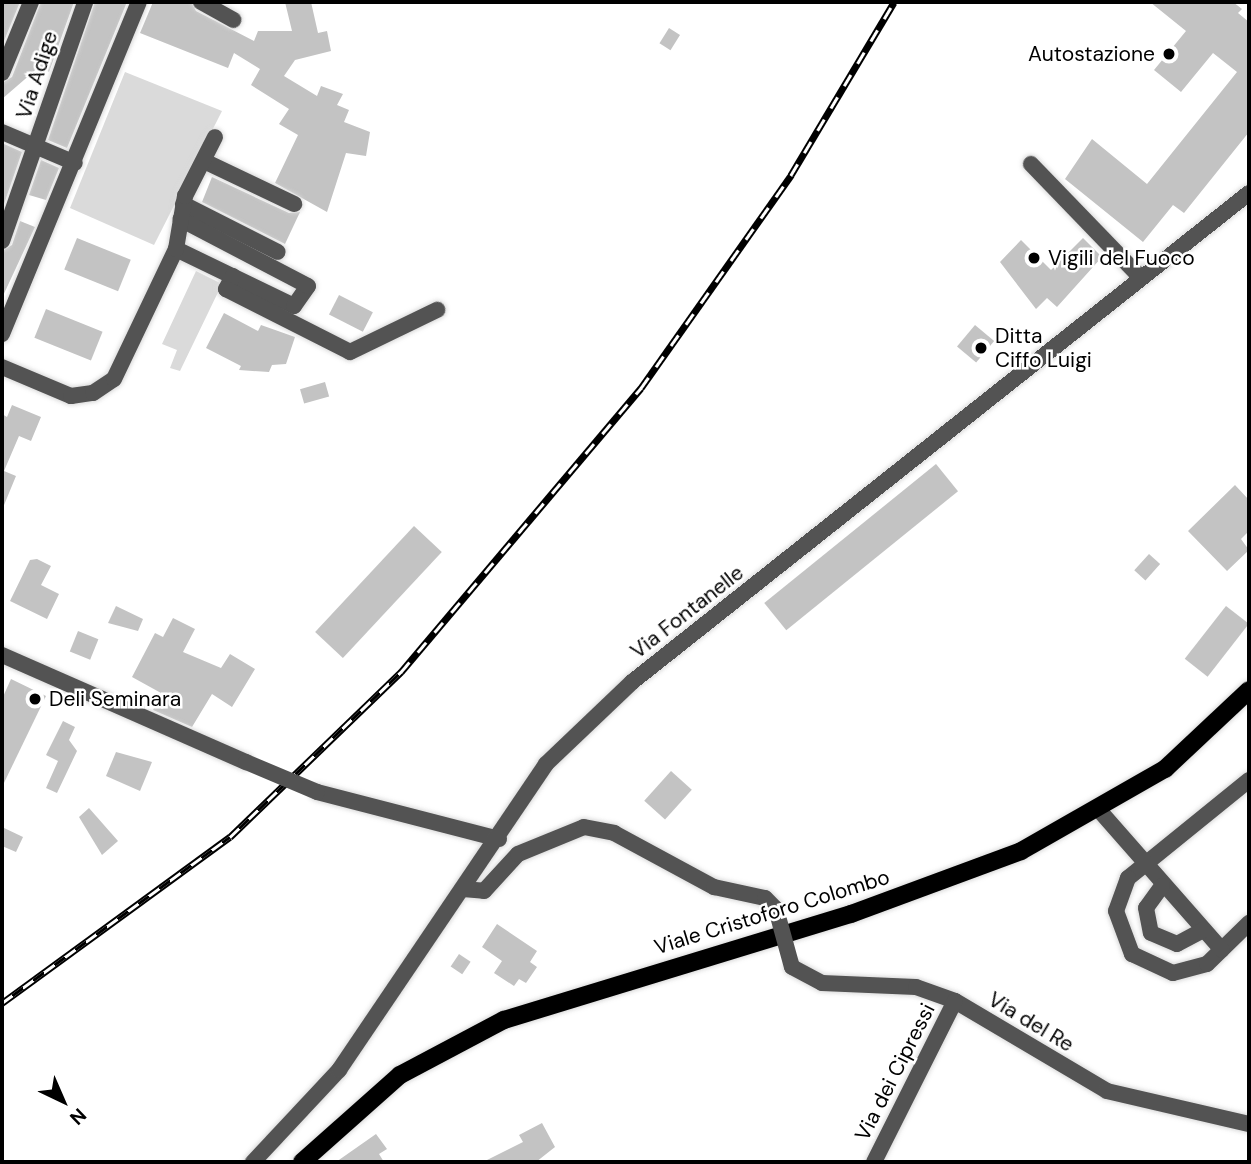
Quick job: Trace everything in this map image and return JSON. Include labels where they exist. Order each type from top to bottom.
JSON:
[{"type":"main road","name":"Viale Cristoforo Colombo","points":[[302,1162],[400,1075],[504,1020],[950,880],[1099,810],[1165,769],[1249,690]]},
{"type":"street","points":[[2,73],[31,2]]},
{"type":"street","name":"Via Adige","points":[[2,241],[85,2]]},
{"type":"street","points":[[2,334],[75,163],[139,2]]},
{"type":"street","points":[[201,2],[233,20]]},
{"type":"street","points":[[2,132],[75,163]]},
{"type":"street","points":[[2,367],[71,396],[104,387],[176,249],[182,212],[215,137]]},
{"type":"street","points":[[204,161],[294,204]]},
{"type":"street","points":[[1031,164],[1141,278]]},
{"type":"street","name":"Via Fontanelle","points":[[253,1162],[339,1070],[499,839],[546,764],[632,682],[1249,193]]},
{"type":"street","points":[[182,212],[278,252]]},
{"type":"street","points":[[176,249],[294,306],[305,282],[182,212]]},
{"type":"street","points":[[233,276],[226,289],[350,352],[437,310]]},
{"type":"street","points":[[3,659],[317,792],[499,839]]},
{"type":"street","points":[[1249,780],[1128,878],[1116,911],[1132,954],[1173,973],[1196,969],[1222,950],[1249,923]]},
{"type":"street","points":[[1099,810],[1143,867],[1222,950]]},
{"type":"street","name":"Via del Re","points":[[463,890],[484,891],[518,854],[584,827],[614,833],[714,887],[765,898],[776,909],[792,967],[822,983],[895,981],[955,1001],[1107,1091],[1249,1124]]},
{"type":"street","points":[[1162,886],[1146,908],[1151,933],[1177,944],[1203,930]]},
{"type":"street","name":"Via dei Cipressi","points":[[873,1162],[955,1001]]},
{"type":"shaded area","points":[[125,72],[222,111],[154,245],[70,208]]},
{"type":"shaded area","points":[[196,271],[222,284],[180,371],[170,368],[177,350],[162,344]]},
{"type":"building","points":[[2,2],[20,2],[2,46]]},
{"type":"building","points":[[41,2],[74,2],[49,72],[39,67],[2,99],[2,83],[12,77]]},
{"type":"building","points":[[95,2],[127,2],[67,148],[48,140]]},
{"type":"building","points":[[153,2],[191,2],[196,11],[254,41],[258,31],[292,31],[285,2],[311,2],[318,33],[327,31],[331,51],[295,60],[284,76],[317,96],[321,86],[343,94],[337,105],[349,110],[344,122],[370,132],[366,156],[346,153],[327,212],[275,183],[298,135],[279,124],[289,109],[251,85],[260,69],[234,53],[228,68],[140,33]]},
{"type":"building","points":[[1150,2],[1233,2],[1242,9],[1238,13],[1249,22],[1249,132],[1184,213],[1173,205],[1143,242],[1065,179],[1092,139],[1147,184],[1237,72],[1213,53],[1181,92],[1154,70],[1186,31]]},
{"type":"building","points":[[669,28],[680,35],[670,50],[659,43]]},
{"type":"building","points":[[2,143],[22,152],[2,210]]},
{"type":"building","points":[[41,160],[59,168],[46,200],[29,195]]},
{"type":"building","points":[[212,177],[289,213],[300,212],[285,244],[202,202]]},
{"type":"building","points":[[20,221],[35,227],[2,298],[2,251],[12,245]]},
{"type":"building","points":[[77,238],[131,260],[118,291],[64,270]]},
{"type":"building","points":[[1083,238],[1102,257],[1057,307],[1047,298],[1036,309],[1000,262],[1021,240],[1051,270]]},
{"type":"building","points":[[339,295],[373,312],[363,332],[329,315]]},
{"type":"building","points":[[46,309],[103,332],[91,361],[34,338]]},
{"type":"building","points":[[224,313],[258,331],[261,325],[295,337],[286,364],[272,365],[269,372],[239,370],[241,366],[206,348]]},
{"type":"building","points":[[975,325],[994,341],[976,363],[957,346]]},
{"type":"building","points":[[325,382],[329,396],[304,404],[300,389]]},
{"type":"building","points":[[12,405],[41,417],[31,441],[19,436],[4,471],[16,476],[2,510],[2,414],[7,417]]},
{"type":"building","points":[[936,464],[958,491],[786,630],[764,603]]},
{"type":"building","points":[[1235,485],[1249,500],[1249,531],[1241,539],[1249,550],[1227,571],[1188,531]]},
{"type":"building","points":[[414,526],[442,552],[343,658],[315,632]]},
{"type":"building","points":[[1149,554],[1160,564],[1145,580],[1134,570]]},
{"type":"building","points":[[37,559],[51,566],[41,585],[59,594],[47,619],[10,601],[30,560]]},
{"type":"building","points":[[116,606],[143,619],[138,631],[108,623]]},
{"type":"building","points":[[1226,606],[1249,624],[1208,677],[1185,659]]},
{"type":"building","points":[[173,618],[195,629],[183,652],[221,668],[230,654],[255,669],[232,707],[212,694],[192,727],[153,710],[161,693],[132,677],[155,633],[163,637]]},
{"type":"building","points":[[78,631],[98,639],[90,660],[70,651]]},
{"type":"building","points":[[11,679],[46,696],[2,787],[2,699]]},
{"type":"building","points":[[63,721],[75,727],[69,740],[77,751],[57,793],[46,788],[58,761],[46,755]]},
{"type":"building","points":[[116,752],[152,762],[140,791],[106,776]]},
{"type":"building","points":[[671,771],[692,790],[665,819],[644,801]]},
{"type":"building","points":[[89,808],[118,841],[102,855],[79,817]]},
{"type":"building","points":[[2,827],[23,837],[16,852],[2,846]]},
{"type":"building","points":[[497,924],[537,951],[530,962],[537,967],[526,983],[519,979],[514,986],[494,973],[502,961],[482,947]]},
{"type":"building","points":[[459,954],[471,962],[462,974],[451,966]]},
{"type":"building","points":[[542,1123],[555,1147],[536,1162],[483,1162],[523,1142],[519,1135]]},
{"type":"building","points":[[376,1134],[387,1149],[379,1154],[384,1162],[336,1162]]},
{"type":"railway","points":[[2,1003],[230,837],[401,672],[641,388],[791,175],[894,2]]},
{"type":"place","name":"Autostazione","points":[[1169,54]]},
{"type":"place","name":"Vigili del Fuoco","points":[[1034,258]]},
{"type":"place","name":"Ditta Ciffo Luigi","points":[[981,348]]},
{"type":"place","name":"Deli Seminara","points":[[35,699]]}]
